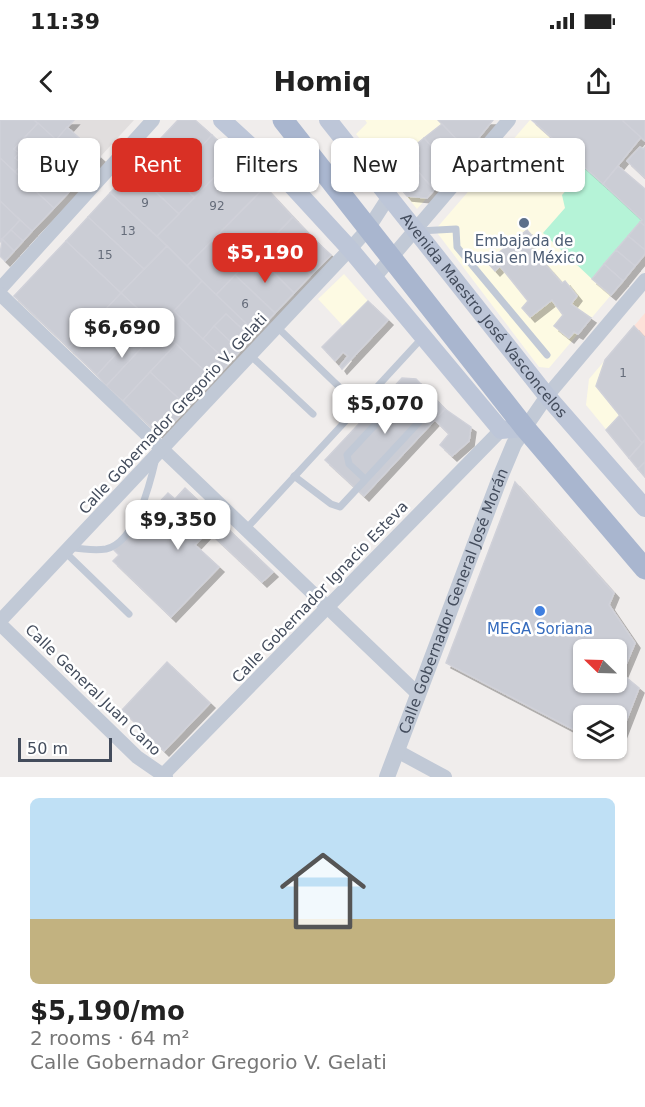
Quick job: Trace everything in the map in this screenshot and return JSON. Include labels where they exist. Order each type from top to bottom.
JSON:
[{"type":"main road","points":[[222,120],[282,175],[350,249],[501,430],[525,428]]},
{"type":"main road","points":[[283,120],[525,428],[645,569]]},
{"type":"main road","name":"Avenida Maestro José Vasconcelos","points":[[328,120],[547,396],[645,508]]},
{"type":"street","points":[[0,289],[153,120]]},
{"type":"street","points":[[374,278],[510,120]]},
{"type":"street","name":"Calle Gobernador Gregorio V. Gelati","points":[[0,622],[350,249],[368,229],[388,198]]},
{"type":"street","points":[[525,428],[547,396],[645,280]]},
{"type":"street","points":[[0,294],[159,452],[329,607],[418,694]]},
{"type":"street","name":"Calle Gobernador General José Morán","points":[[387,777],[510,455],[525,428]]},
{"type":"street","name":"Calle Gobernador Ignacio Esteva","points":[[164,776],[501,430]]},
{"type":"street","name":"Calle General Juan Cano","points":[[0,622],[137,757],[164,776]]},
{"type":"street","points":[[397,751],[445,777]]},
{"type":"lane","points":[[414,231],[456,229],[457,247],[547,356]]},
{"type":"lane","points":[[277,327],[359,406]]},
{"type":"lane","points":[[244,530],[423,337]]},
{"type":"lane","points":[[250,355],[313,414]]},
{"type":"lane","points":[[294,476],[335,507],[340,507],[421,418],[418,409],[406,398],[397,401],[349,451],[347,455],[349,464],[365,479]]},
{"type":"lane","points":[[67,550],[106,549],[123,538],[142,504],[159,452]]},
{"type":"lane","points":[[67,550],[129,614]]},
{"type":"shaded area","points":[[74,120],[134,120],[117,138],[112,138],[112,144],[100,157],[100,138],[79,138],[67,127]]},
{"type":"shaded area","points":[[365,120],[438,120],[442,124],[419,143],[419,138],[359,138],[356,134],[367,123]]},
{"type":"shaded area","points":[[530,120],[550,138],[514,138]]},
{"type":"shaded area","points":[[585,169],[642,220],[592,278],[611,295],[549,368],[539,367],[435,230],[468,192],[585,192]]},
{"type":"shaded area","points":[[419,172],[431,186],[432,192],[417,209],[403,192],[419,192]]},
{"type":"shaded area","points":[[344,274],[368,301],[343,326],[318,299]]},
{"type":"shaded area","points":[[645,313],[645,338],[634,326]]},
{"type":"shaded area","points":[[634,326],[645,338],[645,477],[586,405],[589,379]]},
{"type":"green space","points":[[585,169],[642,220],[592,279],[543,233],[565,208],[562,195],[565,192],[585,192]]},
{"type":"building","points":[[0,120],[34,120],[38,123],[24,138],[18,138],[18,145],[14,149],[18,152],[15,158],[18,161],[18,169],[15,172],[0,158]]},
{"type":"building","points":[[34,120],[74,120],[58,138],[54,138]]},
{"type":"building","points":[[178,120],[195,120],[212,135],[202,146],[202,138],[161,138]]},
{"type":"building","points":[[438,120],[493,120],[478,138],[455,138]]},
{"type":"building","points":[[532,120],[622,120],[641,137],[603,184],[585,168],[585,138],[552,138]]},
{"type":"building","points":[[645,120],[645,141],[623,121]]},
{"type":"building","points":[[38,123],[54,138],[24,138]]},
{"type":"building","points":[[442,124],[455,138],[431,138],[431,146],[424,138]]},
{"type":"building","points":[[67,127],[79,138],[58,138]]},
{"type":"building","points":[[212,135],[215,138],[214,178],[202,191],[202,146]]},
{"type":"building","points":[[424,138],[431,146],[431,186],[419,172],[419,142]]},
{"type":"building","points":[[640,147],[643,149],[645,147],[645,178],[627,161]]},
{"type":"building","points":[[0,158],[18,175],[18,192],[37,192],[54,208],[32,231],[0,201]]},
{"type":"building","points":[[618,166],[645,189],[645,226],[640,222],[642,220],[603,184]]},
{"type":"building","points":[[419,172],[431,186],[432,192],[427,198],[407,196],[404,192],[419,192]]},
{"type":"building","points":[[214,178],[214,192],[260,192],[187,266],[157,236]]},
{"type":"building","points":[[112,191],[156,192],[179,214],[157,236],[110,193]]},
{"type":"building","points":[[37,192],[68,193],[54,208]]},
{"type":"building","points":[[156,192],[189,192],[195,198],[179,214]]},
{"type":"building","points":[[189,192],[201,192],[195,198]]},
{"type":"building","points":[[260,192],[270,192],[293,217],[216,295],[187,266]]},
{"type":"building","points":[[110,193],[167,246],[144,269],[88,217]]},
{"type":"building","points":[[0,201],[20,220],[0,242]]},
{"type":"building","points":[[88,217],[144,269],[121,293],[66,241]]},
{"type":"building","points":[[293,217],[316,241],[296,261],[311,275],[294,293],[256,255]]},
{"type":"building","points":[[20,220],[32,231],[23,241],[11,230]]},
{"type":"building","points":[[640,222],[645,226],[645,250],[628,236]]},
{"type":"building","points":[[11,230],[23,241],[14,251],[2,239]]},
{"type":"building","points":[[527,230],[535,239],[528,245],[562,283],[565,281],[577,296],[571,304],[591,318],[578,334],[574,332],[569,338],[554,326],[563,315],[552,300],[530,317],[522,308],[528,301],[500,266],[495,271],[487,262]]},
{"type":"building","points":[[628,236],[645,250],[645,254],[635,266],[616,250]]},
{"type":"building","points":[[2,239],[14,251],[5,261],[0,256]]},
{"type":"building","points":[[66,241],[121,293],[69,348],[14,296]]},
{"type":"building","points":[[316,241],[331,255],[311,275],[296,261]]},
{"type":"building","points":[[167,246],[202,281],[174,311],[229,363],[214,380],[159,328],[156,332],[146,323],[150,320],[121,293]]},
{"type":"building","points":[[616,250],[635,266],[623,281],[604,264]]},
{"type":"building","points":[[256,255],[294,293],[275,313],[235,275]]},
{"type":"building","points":[[604,264],[623,281],[611,295],[592,279]]},
{"type":"building","points":[[235,275],[275,313],[256,333],[216,295]]},
{"type":"building","points":[[202,281],[256,333],[252,338],[226,314],[203,339],[174,311]]},
{"type":"building","points":[[121,293],[150,320],[146,323],[156,332],[147,342],[136,332],[97,375],[69,348]]},
{"type":"building","points":[[368,301],[388,320],[342,369],[340,366],[348,356],[343,352],[335,361],[322,347]]},
{"type":"building","points":[[226,314],[252,338],[240,351],[214,326]]},
{"type":"building","points":[[214,326],[240,351],[229,363],[203,339]]},
{"type":"building","points":[[634,326],[645,338],[645,440],[642,443],[596,386],[605,360]]},
{"type":"building","points":[[159,328],[176,344],[123,401],[106,386]]},
{"type":"building","points":[[136,332],[147,342],[106,386],[97,375]]},
{"type":"building","points":[[176,344],[214,380],[188,407],[150,372]]},
{"type":"building","points":[[150,372],[188,407],[161,436],[123,401]]},
{"type":"building","points":[[402,378],[416,379],[445,409],[364,496],[325,460]]},
{"type":"building","points":[[445,409],[471,427],[469,441],[452,456],[440,445],[449,434],[435,420]]},
{"type":"building","points":[[620,415],[642,443],[629,458],[606,430]]},
{"type":"building","points":[[645,440],[645,462],[638,469],[629,458]]},
{"type":"building","points":[[645,462],[645,477],[638,469]]},
{"type":"building","name":"MEGA Soriana","points":[[515,482],[614,593],[609,605],[635,643],[627,662],[627,639],[573,639],[573,693],[627,693],[627,678],[639,688],[627,719],[627,705],[573,705],[573,729],[446,663]]},
{"type":"building","points":[[185,488],[273,572],[262,582],[208,531],[195,545],[219,567],[171,617],[113,561],[119,555],[114,550],[168,493],[175,499]]},
{"type":"building","points":[[167,662],[210,703],[164,751],[122,710]]},
{"type":"place","name":"Embajada de Rusia en México","points":[[524,223]]},
{"type":"place","name":"MEGA Soriana","points":[[540,611]]}]
